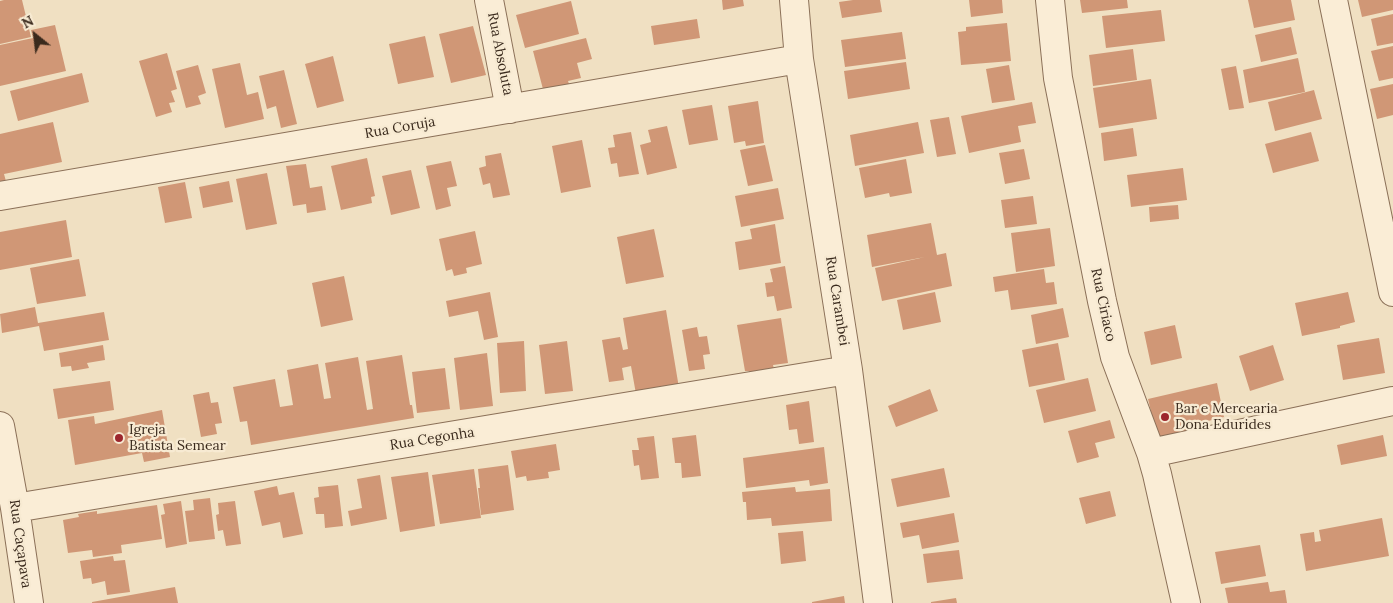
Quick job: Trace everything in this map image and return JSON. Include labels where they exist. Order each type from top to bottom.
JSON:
[{"type":"street","name":"Rua Absoluta","points":[[490,0],[510,108]]},
{"type":"street","name":"Rua Carambei","points":[[794,0],[799,58],[848,370],[878,603]]},
{"type":"street","name":"Rua Ciriaco","points":[[1050,0],[1058,78],[1102,301],[1115,357],[1157,474],[1186,603]]},
{"type":"street","points":[[1333,0],[1393,292]]},
{"type":"street","name":"Rua Coruja","points":[[0,196],[799,58]]},
{"type":"street","name":"Rua Cegonha","points":[[15,508],[848,370]]},
{"type":"street","points":[[1151,453],[1393,401]]},
{"type":"street","name":"Rua Caçapava","points":[[0,426],[15,508],[29,603]]},
{"type":"building","points":[[22,0],[31,37],[0,44],[0,1]]},
{"type":"building","points":[[722,0],[743,0],[744,6],[723,10]]},
{"type":"building","points":[[880,0],[882,12],[842,18],[839,2]]},
{"type":"building","points":[[969,0],[1002,0],[1003,13],[971,17]]},
{"type":"building","points":[[1080,0],[1127,0],[1128,8],[1082,13]]},
{"type":"building","points":[[1248,0],[1291,0],[1295,20],[1254,28]]},
{"type":"building","points":[[1358,0],[1393,0],[1393,10],[1362,17]]},
{"type":"building","points":[[571,1],[579,34],[525,48],[516,15]]},
{"type":"building","points":[[1161,10],[1165,41],[1106,48],[1102,16]]},
{"type":"building","points":[[1393,14],[1393,43],[1377,46],[1371,19]]},
{"type":"building","points":[[697,19],[700,38],[654,45],[651,26]]},
{"type":"building","points":[[1007,23],[1011,61],[961,65],[958,32],[966,31],[966,27]]},
{"type":"building","points":[[55,25],[66,71],[0,86],[0,45],[33,38],[31,30]]},
{"type":"building","points":[[473,26],[486,75],[451,83],[439,34]]},
{"type":"building","points":[[1291,27],[1297,54],[1261,62],[1255,35]]},
{"type":"building","points":[[902,32],[906,59],[845,67],[841,40]]},
{"type":"building","points":[[425,36],[434,77],[398,84],[389,44]]},
{"type":"building","points":[[586,38],[592,59],[577,63],[581,78],[568,81],[570,87],[544,93],[533,51]]},
{"type":"building","points":[[1393,46],[1393,78],[1379,81],[1371,51]]},
{"type":"building","points":[[1133,49],[1137,80],[1093,86],[1089,55]]},
{"type":"building","points":[[167,53],[177,89],[171,91],[175,102],[169,103],[172,112],[156,117],[139,61]]},
{"type":"building","points":[[333,56],[344,101],[317,108],[305,64]]},
{"type":"building","points":[[1298,58],[1305,92],[1249,103],[1243,70]]},
{"type":"building","points":[[906,62],[910,89],[848,99],[844,71]]},
{"type":"building","points":[[240,63],[247,95],[258,92],[264,119],[225,128],[212,69]]},
{"type":"building","points":[[198,65],[206,93],[198,96],[201,104],[186,108],[176,71]]},
{"type":"building","points":[[1009,65],[1015,100],[992,103],[986,69]]},
{"type":"building","points":[[1236,66],[1244,108],[1229,110],[1221,69]]},
{"type":"building","points":[[284,70],[297,124],[281,128],[276,106],[267,109],[259,76]]},
{"type":"building","points":[[82,73],[89,102],[18,121],[10,91]]},
{"type":"building","points":[[1151,79],[1157,119],[1099,128],[1093,88]]},
{"type":"building","points":[[1393,84],[1393,115],[1377,119],[1370,89]]},
{"type":"building","points":[[1314,90],[1322,119],[1275,131],[1268,102]]},
{"type":"building","points":[[758,101],[764,143],[746,146],[745,141],[734,143],[728,106]]},
{"type":"building","points":[[1032,102],[1036,123],[1018,126],[1021,142],[969,153],[961,116]]},
{"type":"building","points":[[712,105],[718,140],[689,145],[682,110]]},
{"type":"building","points":[[949,117],[956,154],[937,157],[930,120]]},
{"type":"building","points":[[53,122],[62,162],[4,174],[7,185],[0,187],[0,134]]},
{"type":"building","points":[[918,122],[924,153],[855,166],[850,135]]},
{"type":"building","points":[[667,126],[677,168],[647,175],[640,145],[651,142],[648,130]]},
{"type":"building","points":[[1133,128],[1137,156],[1104,161],[1101,133]]},
{"type":"building","points":[[631,132],[639,174],[619,177],[617,163],[611,164],[608,148],[615,147],[613,135]]},
{"type":"building","points":[[1311,132],[1319,161],[1273,173],[1265,144]]},
{"type":"building","points":[[582,140],[591,187],[561,193],[552,146]]},
{"type":"building","points":[[765,145],[773,181],[748,186],[740,150]]},
{"type":"building","points":[[1024,149],[1030,179],[1005,184],[999,153]]},
{"type":"building","points":[[501,153],[510,195],[493,198],[490,183],[483,185],[479,168],[486,166],[485,156]]},
{"type":"building","points":[[367,158],[375,196],[371,197],[372,203],[341,210],[331,166]]},
{"type":"building","points":[[906,159],[912,193],[890,197],[889,193],[865,198],[859,168]]},
{"type":"building","points":[[451,161],[457,186],[447,188],[451,206],[436,210],[426,166]]},
{"type":"building","points":[[306,164],[310,188],[322,186],[326,210],[307,213],[306,204],[293,206],[286,166]]},
{"type":"building","points":[[1183,168],[1187,200],[1131,207],[1127,175]]},
{"type":"building","points":[[411,170],[420,208],[391,215],[382,176]]},
{"type":"building","points":[[267,173],[277,224],[246,230],[236,179]]},
{"type":"building","points":[[229,181],[233,202],[203,208],[199,187]]},
{"type":"building","points":[[185,182],[192,218],[165,223],[158,187]]},
{"type":"building","points":[[778,188],[784,219],[741,227],[735,196]]},
{"type":"building","points":[[1033,196],[1037,224],[1005,228],[1001,200]]},
{"type":"building","points":[[1178,205],[1179,219],[1150,222],[1149,207]]},
{"type":"building","points":[[66,220],[72,257],[0,270],[0,232]]},
{"type":"building","points":[[931,223],[937,255],[946,253],[952,286],[882,301],[875,268],[925,257],[872,267],[867,235]]},
{"type":"building","points":[[775,224],[781,263],[739,270],[735,242],[752,239],[750,229]]},
{"type":"building","points":[[1050,228],[1055,266],[1016,272],[1011,233]]},
{"type":"building","points":[[654,229],[664,277],[626,284],[617,237]]},
{"type":"building","points":[[475,231],[482,264],[466,268],[467,273],[454,276],[452,269],[446,271],[439,239]]},
{"type":"building","points":[[79,259],[86,296],[37,304],[30,268]]},
{"type":"building","points":[[785,266],[792,308],[777,311],[774,296],[767,297],[765,283],[773,282],[770,269]]},
{"type":"building","points":[[1044,269],[1046,283],[1054,282],[1057,304],[1011,310],[1008,290],[995,292],[993,277]]},
{"type":"building","points":[[344,276],[353,320],[321,327],[312,283]]},
{"type":"building","points":[[490,292],[498,337],[484,340],[478,311],[449,317],[446,301]]},
{"type":"building","points":[[935,292],[941,322],[903,330],[897,300]]},
{"type":"building","points":[[1348,292],[1355,322],[1340,326],[1340,328],[1302,336],[1295,303]]},
{"type":"building","points":[[35,307],[38,323],[104,312],[109,340],[44,351],[39,326],[2,333],[0,314]]},
{"type":"building","points":[[1063,308],[1069,337],[1036,344],[1031,315]]},
{"type":"building","points":[[666,310],[679,388],[636,394],[631,366],[622,368],[624,380],[609,382],[602,340],[620,337],[623,350],[628,349],[623,318]]},
{"type":"building","points":[[781,318],[788,363],[773,365],[775,373],[750,377],[749,371],[745,371],[737,325]]},
{"type":"building","points":[[1175,325],[1182,358],[1151,365],[1144,332]]},
{"type":"building","points":[[697,327],[699,337],[707,336],[710,354],[703,355],[705,369],[689,371],[682,330]]},
{"type":"building","points":[[1379,338],[1385,373],[1343,380],[1337,345]]},
{"type":"building","points":[[524,341],[526,391],[500,393],[497,343]]},
{"type":"building","points":[[567,341],[573,391],[545,394],[539,345]]},
{"type":"building","points":[[1058,343],[1065,380],[1029,387],[1022,350]]},
{"type":"building","points":[[103,345],[105,360],[87,363],[89,368],[72,371],[71,366],[61,367],[59,353]]},
{"type":"building","points":[[1273,345],[1284,380],[1250,391],[1239,356]]},
{"type":"building","points":[[487,353],[493,406],[460,410],[454,358]]},
{"type":"building","points":[[402,355],[414,418],[251,445],[247,421],[240,422],[233,387],[275,379],[280,407],[293,405],[287,370],[318,364],[324,399],[331,398],[325,363],[358,357],[367,410],[373,409],[366,361]]},
{"type":"building","points":[[445,368],[450,409],[417,413],[412,372]]},
{"type":"building","points":[[1088,378],[1096,411],[1044,423],[1036,390]]},
{"type":"building","points":[[110,381],[114,410],[58,419],[53,389]]},
{"type":"building","points":[[1217,383],[1224,417],[1208,421],[1211,430],[1158,441],[1148,399]]},
{"type":"building","points":[[930,389],[938,411],[896,427],[888,406]]},
{"type":"building","points":[[209,392],[211,403],[218,402],[222,423],[215,424],[217,434],[201,437],[193,395]]},
{"type":"building","points":[[809,401],[814,442],[799,444],[797,429],[789,430],[786,405]]},
{"type":"building","name":"Igreja Batista Semear","points":[[162,410],[170,457],[144,462],[142,453],[75,465],[68,420],[94,416],[95,424]]},
{"type":"building","points":[[1110,420],[1115,438],[1095,443],[1099,457],[1077,463],[1068,431]]},
{"type":"building","points":[[696,435],[701,476],[682,478],[681,463],[675,463],[672,438]]},
{"type":"building","points":[[1383,435],[1387,456],[1341,465],[1337,445]]},
{"type":"building","points":[[654,436],[659,478],[641,480],[639,465],[634,466],[632,450],[639,450],[637,438]]},
{"type":"building","points":[[556,444],[560,470],[548,472],[549,478],[527,481],[526,476],[516,478],[511,451]]},
{"type":"building","points":[[824,447],[828,483],[810,486],[809,480],[746,488],[743,458]]},
{"type":"building","points":[[508,465],[514,510],[481,515],[478,469]]},
{"type":"building","points":[[944,468],[950,497],[897,507],[891,479]]},
{"type":"building","points":[[474,469],[481,518],[440,524],[432,475]]},
{"type":"building","points":[[428,472],[435,526],[400,532],[391,477]]},
{"type":"building","points":[[380,475],[387,519],[351,526],[348,511],[362,508],[357,479]]},
{"type":"building","points":[[338,485],[343,526],[325,528],[324,514],[316,514],[314,498],[319,497],[318,487]]},
{"type":"building","points":[[277,486],[279,495],[294,492],[303,534],[283,538],[280,522],[262,526],[254,491]]},
{"type":"building","points":[[795,487],[796,492],[830,489],[832,521],[772,526],[771,518],[747,520],[746,502],[743,502],[742,492]]},
{"type":"building","points":[[1110,491],[1116,516],[1086,524],[1079,498]]},
{"type":"building","points":[[210,498],[215,539],[189,542],[185,511],[194,510],[193,500]]},
{"type":"building","points":[[181,501],[187,544],[166,548],[161,515],[165,514],[163,504]]},
{"type":"building","points":[[235,501],[241,544],[226,546],[223,530],[218,531],[216,515],[219,514],[218,503]]},
{"type":"building","points":[[157,505],[162,539],[121,545],[122,553],[93,557],[92,550],[68,553],[63,520],[79,517],[78,514],[97,511],[97,514]]},
{"type":"building","points":[[954,513],[959,542],[922,549],[919,535],[903,538],[900,523]]},
{"type":"building","points":[[1382,518],[1389,556],[1306,571],[1300,534],[1314,532],[1315,542],[1321,541],[1319,530]]},
{"type":"building","points":[[803,531],[806,561],[781,564],[778,533]]},
{"type":"building","points":[[1260,545],[1266,576],[1221,584],[1215,552]]},
{"type":"building","points":[[959,550],[963,579],[927,583],[923,554]]},
{"type":"building","points":[[113,556],[114,561],[125,560],[130,592],[107,595],[105,581],[92,584],[91,578],[83,579],[80,561]]},
{"type":"building","points":[[1268,582],[1270,592],[1285,590],[1287,603],[1228,603],[1225,588]]},
{"type":"building","points":[[175,587],[178,603],[92,603],[92,602]]},
{"type":"building","points":[[844,596],[845,603],[812,603],[812,602]]},
{"type":"building","points":[[956,598],[957,603],[931,603],[931,602]]},
{"type":"place","name":"Bar e Mercearia Dona Edurides","points":[[1165,417]]},
{"type":"place","name":"Igreja Batista Semear","points":[[119,438]]}]
